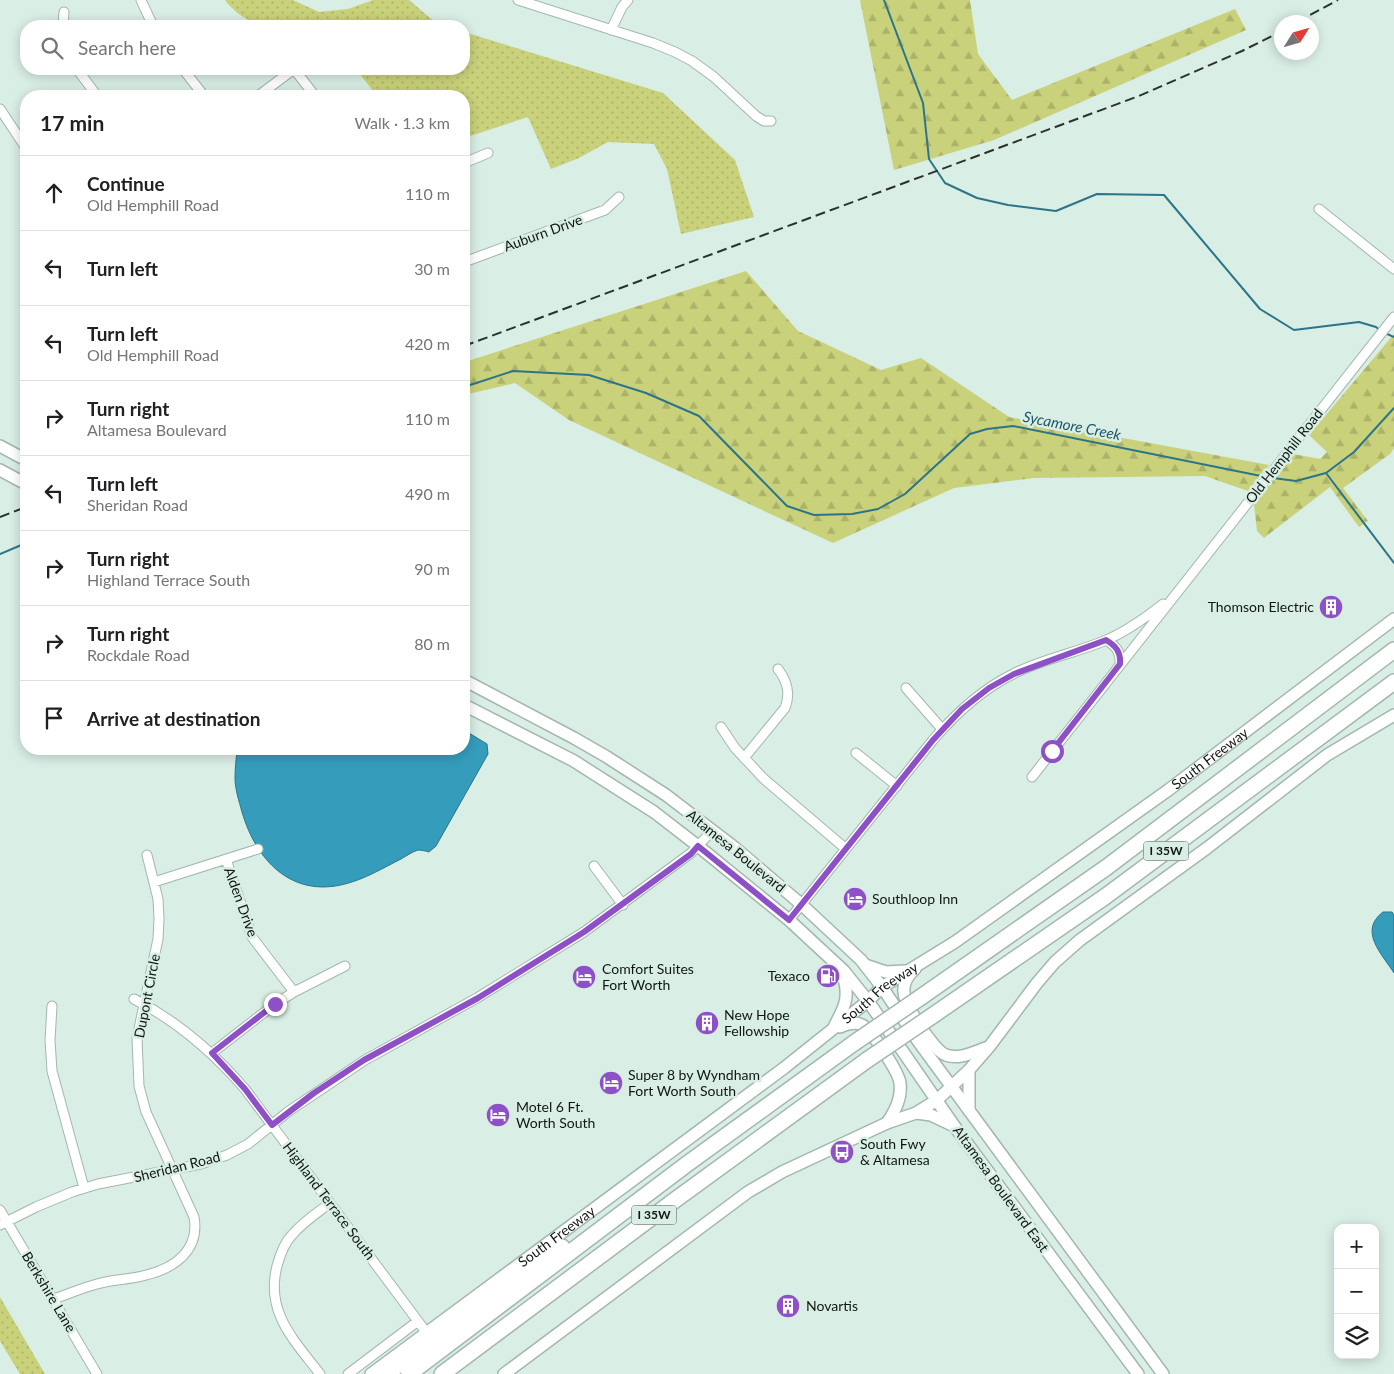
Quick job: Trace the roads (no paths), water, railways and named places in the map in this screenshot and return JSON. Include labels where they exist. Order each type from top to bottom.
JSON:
[{"type":"highway","name":"South Freeway","points":[[409,1374],[687,1164],[854,1043],[1107,867],[1394,650]]},
{"type":"highway","name":"I 35W","points":[[442,1374],[867,1060],[1106,896],[1394,682]]},
{"type":"highway","points":[[386,1374],[416,1354],[517,1277],[599,1221],[672,1166],[687,1164]]},
{"type":"highway","points":[[460,1374],[596,1259]]},
{"type":"main road","points":[[0,446],[20,457]]},
{"type":"main road","points":[[0,470],[20,481]]},
{"type":"main road","name":"South Freeway","points":[[371,1374],[832,1031],[882,987],[955,942],[1167,791],[1394,619]]},
{"type":"main road","name":"Altamesa Boulevard","points":[[470,683],[608,757],[666,795],[712,830],[802,905],[840,939],[864,964],[952,1087]]},
{"type":"main road","name":"Altamesa Boulevard","points":[[470,708],[574,761],[627,794],[698,846],[789,920],[841,968],[868,1001]]},
{"type":"main road","points":[[504,1374],[748,1192],[782,1172],[887,1123],[916,1113],[937,1100],[969,1070],[989,1047],[1055,962],[1080,940],[1207,848],[1327,755],[1394,714]]},
{"type":"main road","points":[[923,960],[908,976],[904,992],[905,999],[932,1044],[944,1054],[952,1057],[989,1047]]},
{"type":"main road","points":[[864,964],[886,972],[907,970]]},
{"type":"main road","points":[[832,1031],[844,1009],[846,1000],[846,987],[841,968]]},
{"type":"main road","name":"Altamesa Boulevard East","points":[[868,1001],[955,1127],[1138,1374]]},
{"type":"main road","points":[[832,1031],[848,1024],[861,1024],[865,1026],[894,1066],[900,1082],[900,1094],[894,1113],[887,1123]]},
{"type":"main road","points":[[969,1070],[969,1110]]},
{"type":"main road","name":"Altamesa Boulevard East","points":[[952,1087],[1163,1374]]},
{"type":"main road","points":[[916,1113],[931,1116],[955,1127]]},
{"type":"main road","points":[[1012,1204],[1029,1192]]},
{"type":"main road","points":[[1115,1343],[1131,1330]]},
{"type":"street","points":[[141,0],[150,20]]},
{"type":"street","points":[[518,0],[530,1],[675,52],[692,61],[714,77],[756,116],[764,121],[771,121]]},
{"type":"street","points":[[611,30],[622,7],[628,0]]},
{"type":"street","points":[[63,20],[64,12]]},
{"type":"street","points":[[81,75],[93,90]]},
{"type":"street","points":[[188,75],[199,90]]},
{"type":"street","points":[[266,90],[286,75]]},
{"type":"street","points":[[299,75],[310,90]]},
{"type":"street","points":[[0,109],[20,139]]},
{"type":"street","points":[[470,160],[488,153]]},
{"type":"street","name":"Auburn Drive","points":[[470,260],[605,210],[619,197]]},
{"type":"street","points":[[1318,209],[1394,269]]},
{"type":"street","name":"Old Hemphill Road","points":[[1032,777],[1394,317]]},
{"type":"street","name":"Old Hemphill Road","points":[[789,920],[942,729],[976,698],[1007,677],[1028,667],[1106,640],[1140,621],[1175,595]]},
{"type":"street","points":[[1106,640],[1119,651],[1121,656],[1120,664]]},
{"type":"street","points":[[744,758],[785,708],[787,685],[778,669]]},
{"type":"street","points":[[906,688],[942,729]]},
{"type":"street","points":[[721,727],[744,758],[764,779],[846,849]]},
{"type":"street","points":[[856,753],[896,786]]},
{"type":"street","name":"Sheridan Road","points":[[3,1223],[36,1207],[84,1188],[201,1164],[227,1155],[248,1144],[314,1093],[364,1060],[478,998],[584,932],[691,854],[712,830]]},
{"type":"street","points":[[154,882],[258,849]]},
{"type":"street","name":"Dupont Circle","points":[[54,1299],[98,1284],[146,1276],[166,1268],[183,1256],[191,1246],[196,1228],[194,1217],[146,1112],[138,1086],[137,1038],[159,929],[159,909],[147,854]]},
{"type":"street","name":"Alden Drive","points":[[226,859],[252,937],[294,992]]},
{"type":"street","points":[[594,866],[623,904]]},
{"type":"street","points":[[212,1053],[275,1004],[345,966]]},
{"type":"street","name":"Highland Terrace South","points":[[134,999],[192,1036],[212,1053],[245,1089],[426,1332]]},
{"type":"street","points":[[52,1006],[50,1040],[52,1071],[84,1188]]},
{"type":"street","points":[[320,1374],[283,1323],[275,1302],[274,1286],[278,1262],[290,1236],[299,1226],[330,1203]]},
{"type":"street","name":"Berkshire Lane","points":[[0,1210],[3,1223],[54,1299],[97,1374]]},
{"type":"street","points":[[348,1374],[418,1321]]},
{"type":"water","points":[[470,734],[487,744],[488,754],[436,846],[429,852],[416,851],[360,879],[326,887],[308,885],[292,880],[278,871],[267,860],[256,845],[242,812],[236,791],[237,755],[470,755]]},
{"type":"water","points":[[1383,912],[1392,912],[1394,915],[1394,973],[1372,935],[1372,927],[1376,919]]},
{"type":"waterway","points":[[884,0],[923,103],[929,159],[945,183],[977,198],[1008,205],[1056,211],[1097,194],[1164,195],[1260,309],[1294,330],[1359,322],[1376,327],[1381,331]]},
{"type":"waterway","points":[[1385,333],[1394,337]]},
{"type":"waterway","name":"Sycamore Creek","points":[[470,385],[513,371],[589,375],[646,393],[699,416],[787,506],[814,515],[852,514],[878,509],[905,494],[970,434],[987,429],[1013,426],[1266,477]]},
{"type":"waterway","name":"Sycamore Creek","points":[[1273,478],[1296,481],[1326,473],[1354,452],[1394,408]]},
{"type":"waterway","points":[[1326,473],[1394,563]]},
{"type":"waterway","name":"Sycamore Creek","points":[[0,554],[20,546]]},
{"type":"railway","points":[[1310,15],[1338,0]]},
{"type":"railway","points":[[470,344],[1139,96],[1274,35]]},
{"type":"railway","points":[[0,517],[20,509]]},
{"type":"place","name":"Thomson Electric","points":[[1331,607]]},
{"type":"place","name":"Southloop Inn","points":[[855,899]]},
{"type":"place","name":"Texaco","points":[[828,976]]},
{"type":"place","name":"Comfort Suites Fort Worth","points":[[584,977]]},
{"type":"place","name":"New Hope Fellowship","points":[[707,1023]]},
{"type":"place","name":"Super 8 by Wyndham Fort Worth South","points":[[611,1083]]},
{"type":"place","name":"Motel 6 Ft. Worth South","points":[[498,1115]]},
{"type":"place","name":"South Fwy & Altamesa","points":[[842,1152]]},
{"type":"place","name":"Novartis","points":[[788,1306]]}]
